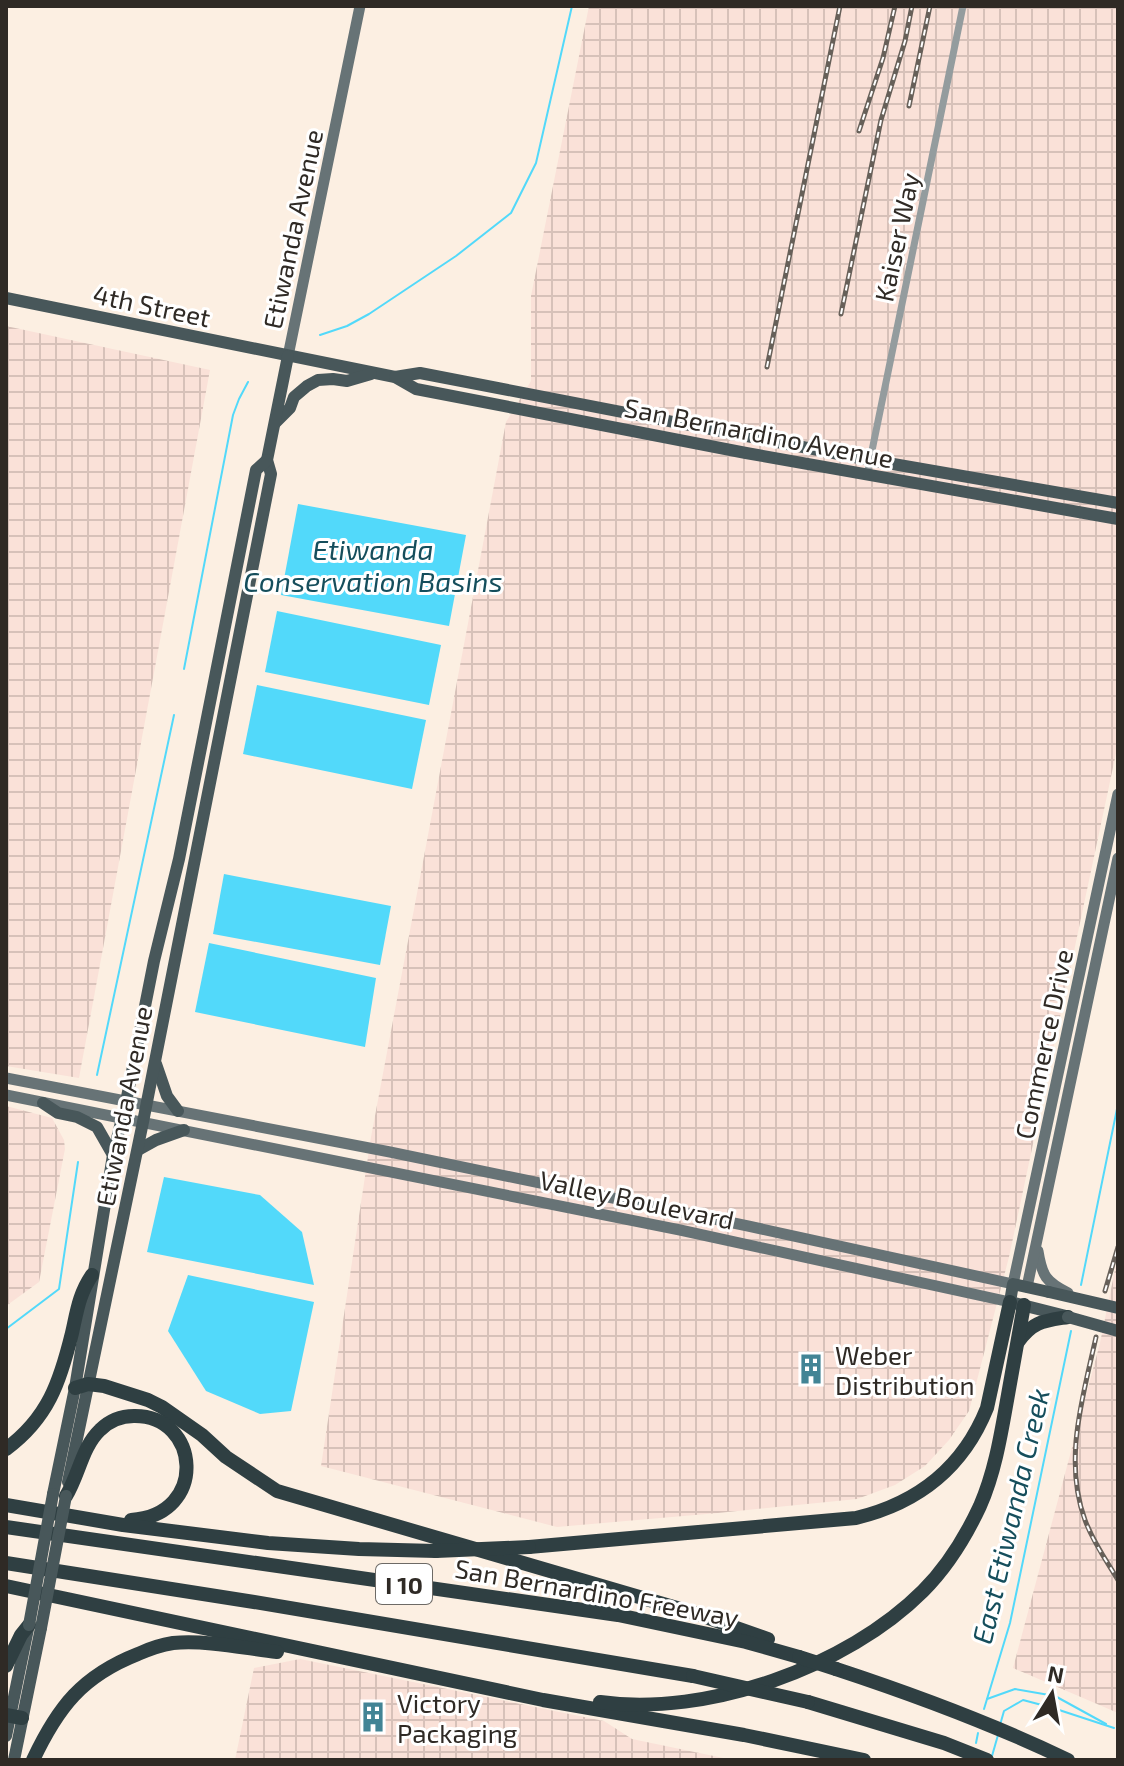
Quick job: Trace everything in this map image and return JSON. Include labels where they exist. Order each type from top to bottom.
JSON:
[{"type":"highway","points":[[6,1449],[29,1429],[49,1402],[64,1364],[82,1290],[92,1275]]},
{"type":"highway","points":[[508,1692],[537,1692],[608,1703],[657,1703],[717,1696],[776,1680],[836,1654],[896,1615],[925,1589],[948,1561],[981,1504],[994,1465],[1018,1342],[1017,1303]]},
{"type":"highway","points":[[6,1505],[123,1525],[268,1543],[436,1551],[529,1547],[856,1518],[880,1513],[905,1502],[944,1473],[968,1445],[987,1408],[1017,1303]]},
{"type":"highway","points":[[1018,1342],[1044,1316],[1068,1317]]},
{"type":"highway","points":[[82,1386],[111,1388],[162,1407],[202,1435],[226,1457],[277,1491],[694,1613],[769,1639],[799,1657]]},
{"type":"highway","points":[[60,1495],[74,1482],[88,1446],[108,1423],[123,1417],[143,1417],[158,1422],[172,1432],[182,1446],[187,1469],[184,1487],[175,1501],[154,1516],[141,1519],[90,1519]]},
{"type":"highway","name":"San Bernardino Freeway","points":[[6,1527],[618,1615],[746,1642],[895,1688],[1022,1738],[1068,1760]]},
{"type":"highway","name":"I 10","points":[[6,1563],[693,1676],[808,1702],[944,1743],[987,1760]]},
{"type":"highway","points":[[6,1588],[600,1711],[744,1735],[864,1760]]},
{"type":"highway","points":[[6,1666],[21,1635],[35,1626]]},
{"type":"highway","points":[[33,1760],[54,1719],[75,1693],[105,1669],[156,1647],[203,1643],[307,1656],[326,1655]]},
{"type":"main road","name":"Etiwanda Avenue","points":[[6,1736],[35,1626],[82,1386],[138,1150],[271,474],[267,460],[360,6]]},
{"type":"main road","name":"4th Street","points":[[6,298],[288,356]]},
{"type":"main road","name":"San Bernardino Avenue","points":[[288,356],[395,377],[416,389],[867,475],[1118,519]]},
{"type":"main road","points":[[275,423],[290,408],[294,397],[318,380],[347,381],[376,373]]},
{"type":"main road","name":"San Bernardino Avenue","points":[[395,377],[420,373],[870,460],[1118,503]]},
{"type":"main road","name":"Etiwanda Avenue","points":[[82,1386],[92,1275],[113,1155],[179,859],[256,470],[267,460]]},
{"type":"main road","name":"Commerce Drive","points":[[1017,1303],[1013,1284],[1118,794]]},
{"type":"main road","name":"Commerce Drive","points":[[1017,1303],[1027,1287],[1037,1243],[1118,858]]},
{"type":"main road","points":[[1071,1084],[1068,1064],[1078,1015],[1073,1006]]},
{"type":"main road","points":[[155,1061],[167,1096],[178,1111]]},
{"type":"main road","name":"Valley Boulevard","points":[[6,1081],[21,1080],[375,1149],[1027,1287],[1050,1288],[1118,1308]]},
{"type":"main road","name":"Valley Boulevard","points":[[6,1095],[680,1230],[1017,1303],[1044,1316]]},
{"type":"main road","points":[[43,1103],[58,1113],[77,1117],[97,1127],[113,1155]]},
{"type":"main road","points":[[138,1150],[184,1130]]},
{"type":"main road","points":[[1037,1243],[1041,1268],[1050,1288]]},
{"type":"main road","points":[[1068,1317],[1118,1331]]},
{"type":"main road","name":"Etiwanda Avenue","points":[[13,1716],[14,1760]]},
{"type":"street","name":"Kaiser Way","points":[[867,475],[963,6]]},
{"type":"shaded area","points":[[589,6],[1118,6],[1118,744],[1009,1257],[969,1411],[949,1440],[925,1466],[895,1485],[857,1499],[557,1527],[321,1466],[371,1137],[506,422],[531,381],[531,296]]},
{"type":"shaded area","points":[[6,326],[210,370],[79,1078],[6,1066]]},
{"type":"shaded area","points":[[6,1106],[52,1118],[64,1140],[65,1149],[39,1282],[6,1306]]},
{"type":"shaded area","points":[[1118,1255],[1118,1713],[1013,1668],[1100,1343]]},
{"type":"shaded area","points":[[300,1659],[604,1721],[632,1739],[733,1760],[235,1760],[254,1668]]},
{"type":"water","name":"Etiwanda Conservation Basins","points":[[298,504],[466,535],[449,626],[281,595]]},
{"type":"water","name":"Etiwanda Conservation Basins","points":[[277,611],[441,645],[429,705],[265,672]]},
{"type":"water","points":[[257,685],[426,720],[412,789],[243,754]]},
{"type":"water","points":[[224,874],[391,906],[380,965],[213,934]]},
{"type":"water","points":[[209,943],[376,978],[365,1047],[195,1012]]},
{"type":"water","points":[[164,1177],[260,1195],[302,1232],[314,1285],[147,1252]]},
{"type":"water","points":[[188,1275],[314,1302],[291,1411],[260,1414],[206,1391],[168,1331]]},
{"type":"waterway","points":[[320,335],[369,314],[456,256],[511,213],[536,163],[572,6]]},
{"type":"waterway","points":[[184,669],[233,415],[248,382]]},
{"type":"waterway","points":[[97,1075],[174,715]]},
{"type":"waterway","name":"East Etiwanda Creek","points":[[1081,1285],[1118,1104]]},
{"type":"waterway","points":[[6,1329],[59,1289],[78,1162]]},
{"type":"waterway","name":"East Etiwanda Creek","points":[[984,1709],[1010,1623],[1071,1331]]},
{"type":"waterway","points":[[987,1699],[1015,1689],[1055,1696],[1106,1724]]},
{"type":"waterway","points":[[1000,1725],[1004,1711],[1023,1700],[1114,1728]]},
{"type":"waterway","name":"East Etiwanda Creek","points":[[976,1743],[978,1733]]},
{"type":"waterway","points":[[992,1756],[998,1735]]},
{"type":"railway","points":[[767,367],[840,6]]},
{"type":"railway","points":[[859,131],[883,58],[895,6]]},
{"type":"railway","points":[[841,314],[881,120],[905,41],[912,6]]},
{"type":"railway","points":[[909,106],[930,6]]},
{"type":"railway","points":[[1105,1291],[1118,1247]]},
{"type":"railway","points":[[1096,1337],[1077,1428],[1076,1475],[1088,1528],[1118,1580]]},
{"type":"place","name":"Weber Distribution","points":[[811,1369]]},
{"type":"place","name":"Victory Packaging","points":[[373,1717]]}]
